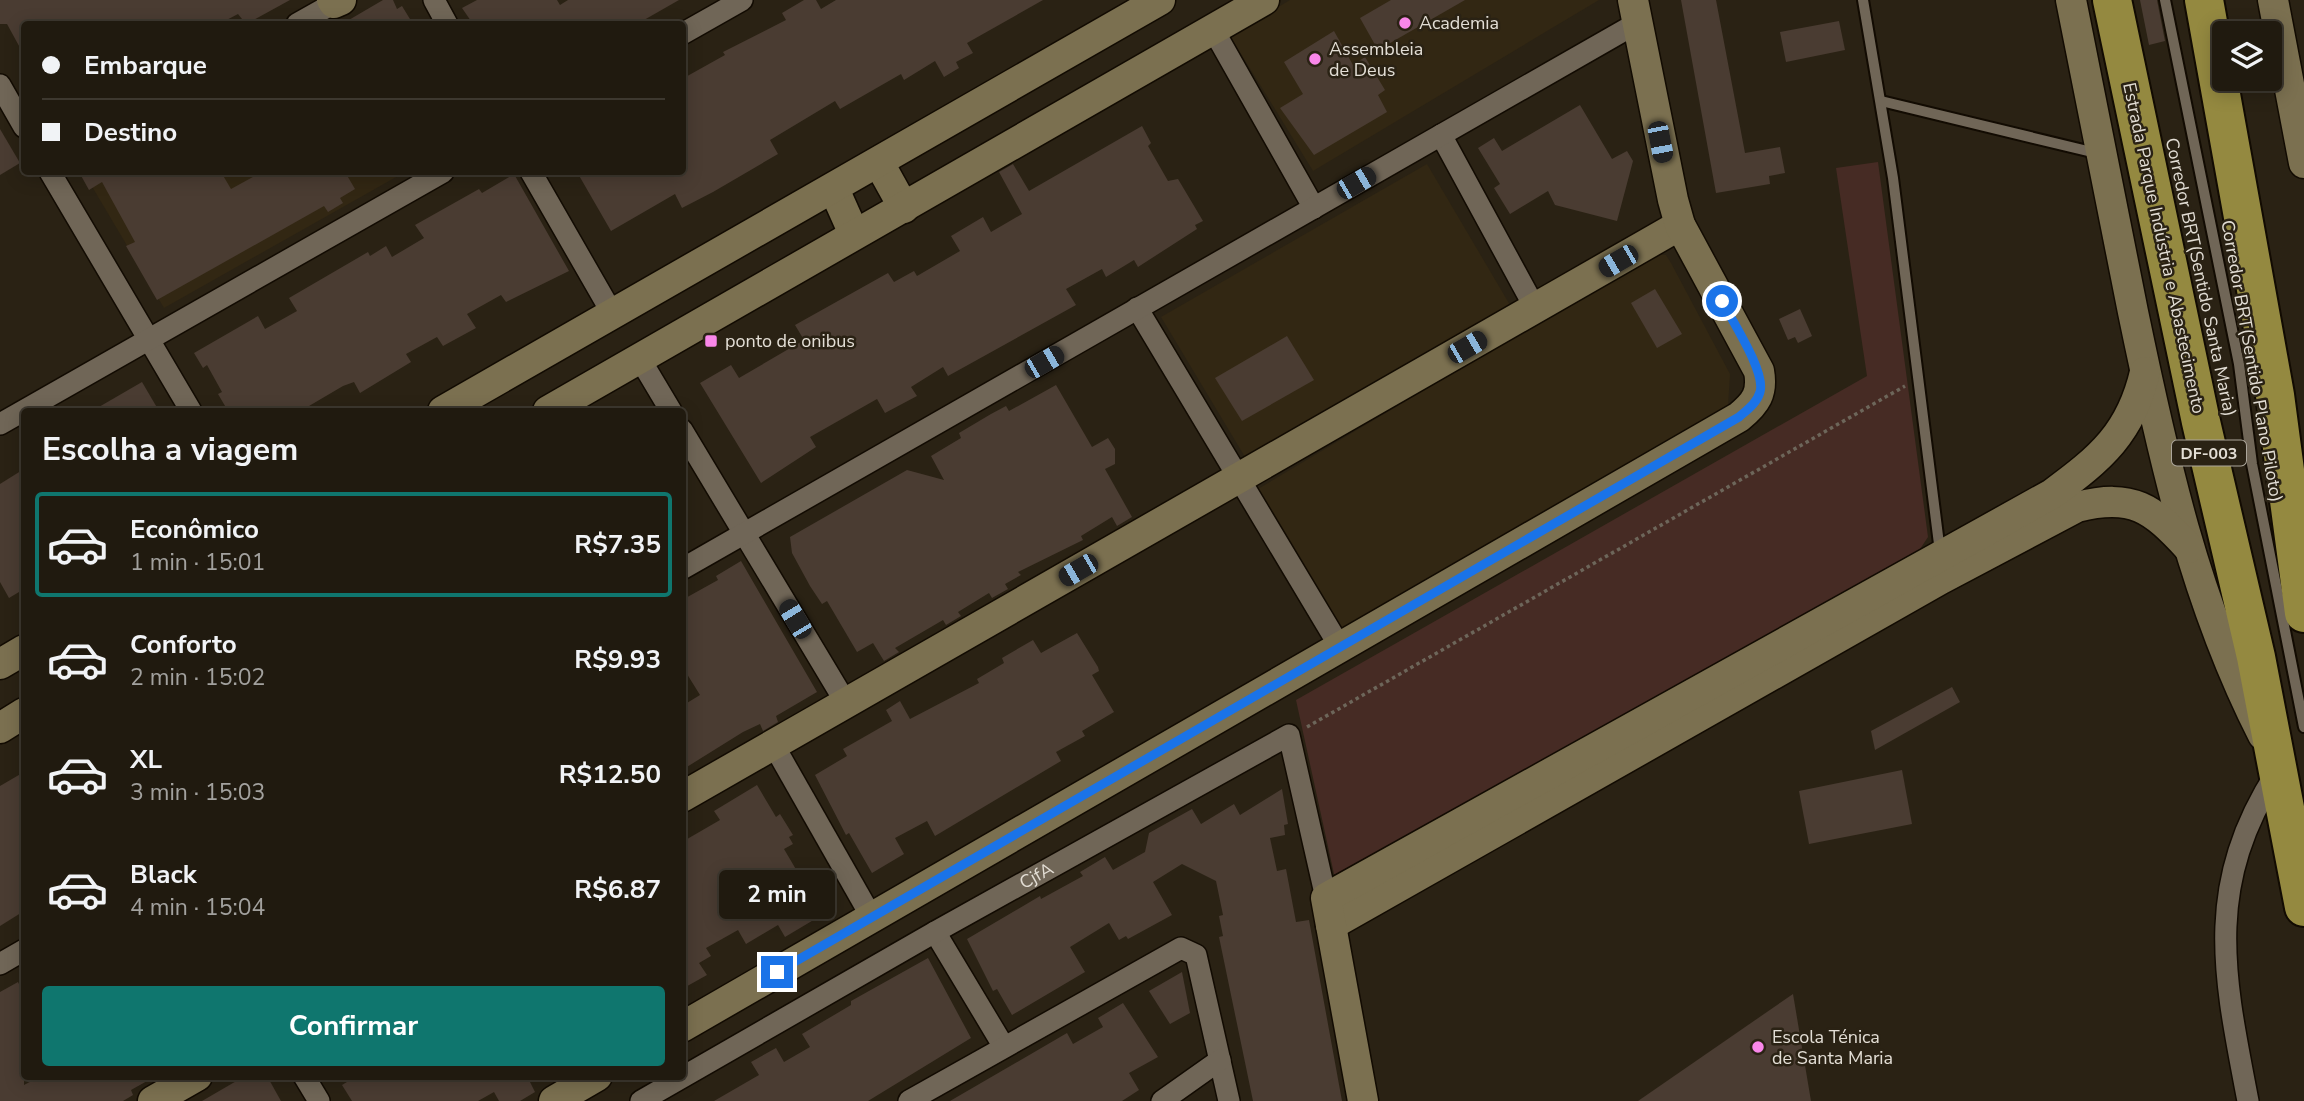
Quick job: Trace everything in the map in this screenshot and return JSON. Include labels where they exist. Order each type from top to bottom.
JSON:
[{"type":"highway","name":"Estrada Parque Indústria e Abastecimento","points":[[2112,0],[2277,766],[2304,907]]},
{"type":"highway","points":[[2204,0],[2275,395],[2304,613]]},
{"type":"street","points":[[434,0],[445,21]]},
{"type":"street","points":[[686,32],[742,0]]},
{"type":"street","points":[[448,408],[1160,0]]},
{"type":"street","points":[[553,408],[1264,0]]},
{"type":"street","points":[[2071,0],[2145,372],[2189,548],[2221,649],[2277,766],[2239,849],[2229,886],[2225,916],[2226,987],[2248,1101]]},
{"type":"street","points":[[2273,0],[2304,163]]},
{"type":"street","points":[[302,21],[336,1]]},
{"type":"street","points":[[686,567],[1441,135],[1635,11],[1664,165],[1680,225],[1759,371],[1760,394],[1753,405],[1739,417],[686,1025]]},
{"type":"street","points":[[1214,31],[1314,208]]},
{"type":"street","points":[[0,85],[21,122]]},
{"type":"street","points":[[1441,135],[1535,308]]},
{"type":"street","points":[[879,163],[904,208]]},
{"type":"street","points":[[52,175],[189,408]]},
{"type":"street","points":[[28,408],[438,175]]},
{"type":"street","points":[[533,175],[612,313]]},
{"type":"street","points":[[834,188],[854,234]]},
{"type":"street","points":[[686,795],[1680,225]]},
{"type":"street","points":[[1138,308],[1340,647]]},
{"type":"street","points":[[640,359],[669,408]]},
{"type":"street","points":[[1329,911],[1941,567],[2052,494],[2081,472],[2124,429],[2138,402],[2145,372]]},
{"type":"street","points":[[0,424],[21,412]]},
{"type":"street","points":[[686,437],[845,703]]},
{"type":"street","points":[[1941,567],[2058,515],[2099,501],[2125,500],[2144,507],[2165,522],[2189,548]]},
{"type":"street","points":[[0,664],[21,652]]},
{"type":"street","points":[[0,728],[21,715]]},
{"type":"street","points":[[1289,735],[1329,911],[1363,1101]]},
{"type":"street","name":"CjfA","points":[[686,1075],[935,932],[1289,735]]},
{"type":"street","points":[[773,744],[872,918]]},
{"type":"street","points":[[935,932],[1003,1047]]},
{"type":"street","points":[[909,1101],[1181,948],[1196,955],[1229,1101]]},
{"type":"street","points":[[0,964],[21,952]]},
{"type":"street","points":[[1163,1101],[1220,1060]]},
{"type":"street","points":[[153,1101],[190,1080]]},
{"type":"street","points":[[306,1080],[319,1101]]},
{"type":"street","points":[[554,1101],[590,1080]]},
{"type":"street","name":"CjfA","points":[[641,1101],[678,1080]]},
{"type":"lane","points":[[1863,0],[1881,101],[1919,378],[1941,567]]},
{"type":"lane","name":"Corredor BRT(Sentido Santa Maria)","points":[[2124,0],[2208,394]]},
{"type":"lane","name":"Corredor BRT(Sentido Plano Piloto)","points":[[2165,0],[2239,364],[2252,464],[2304,727]]},
{"type":"lane","points":[[1881,101],[2100,154]]},
{"type":"lane","points":[[2259,611],[2304,849]]},
{"type":"path","points":[[1289,735],[1919,378]]},
{"type":"shaded area","points":[[1290,0],[1599,0],[1313,171],[1230,36]]},
{"type":"shaded area","points":[[1878,162],[1928,537],[1920,549],[1345,875],[1334,874],[1296,700],[1867,376],[1836,168]]},
{"type":"shaded area","points":[[1427,164],[1510,305],[1248,462],[1161,317]]},
{"type":"shaded area","points":[[85,175],[400,175],[164,308]]},
{"type":"shaded area","points":[[1653,254],[1666,255],[1730,374],[1728,406],[1342,635],[1258,489]]},
{"type":"building","points":[[0,0],[290,0],[252,21],[244,21],[238,14],[225,21],[21,21],[21,50],[7,24],[0,24]]},
{"type":"building","points":[[383,0],[393,0],[397,9],[402,6],[411,21],[347,21]]},
{"type":"building","points":[[477,0],[557,0],[560,5],[568,0],[679,0],[642,21],[471,21],[462,8]]},
{"type":"building","points":[[804,0],[816,0],[821,9],[836,0],[1043,0],[967,43],[973,53],[956,62],[959,68],[944,77],[935,61],[904,80],[901,74],[840,109],[835,101],[770,140],[778,154],[713,192],[682,208],[675,194],[611,231],[579,175],[686,175],[686,77],[725,55],[723,52],[786,20],[782,13]]},
{"type":"building","points":[[1391,0],[1465,0],[1378,50],[1360,18]]},
{"type":"building","points":[[1681,0],[1716,0],[1745,153],[1780,147],[1785,173],[1769,176],[1770,184],[1716,193]]},
{"type":"building","points":[[2140,0],[2157,0],[2165,41],[2149,45]]},
{"type":"building","points":[[1839,21],[1845,50],[1786,62],[1780,32]]},
{"type":"building","points":[[1334,31],[1353,65],[1365,57],[1385,90],[1378,95],[1387,112],[1314,155],[1280,108],[1303,94],[1284,62]]},
{"type":"building","points":[[1580,105],[1612,159],[1627,151],[1633,161],[1617,221],[1555,205],[1548,191],[1510,214],[1494,188],[1500,184],[1478,148],[1494,138],[1502,151]]},
{"type":"building","points":[[1142,126],[1151,143],[1148,146],[1168,181],[1178,179],[1203,221],[1195,225],[1197,229],[1138,267],[1134,260],[1106,277],[1102,269],[1066,289],[1076,305],[948,376],[943,367],[911,387],[917,396],[885,413],[877,399],[810,437],[816,447],[761,483],[700,383],[731,365],[739,378],[804,340],[795,325],[888,273],[894,282],[914,271],[917,276],[960,251],[951,236],[983,217],[991,232],[1022,214],[999,172],[1013,164],[1029,191]]},
{"type":"building","points":[[0,129],[20,163],[0,175]]},
{"type":"building","points":[[81,175],[223,175],[231,189],[257,175],[347,175],[355,189],[340,198],[343,203],[328,212],[324,206],[157,300],[126,246],[135,242],[102,182],[89,190]]},
{"type":"building","points":[[515,175],[569,271],[506,302],[501,295],[467,314],[476,328],[443,346],[437,337],[406,354],[411,362],[360,393],[354,382],[309,406],[310,408],[226,408],[218,394],[222,392],[207,365],[203,368],[194,353],[258,316],[265,329],[297,311],[289,298],[368,252],[370,256],[386,246],[392,257],[424,238],[415,225],[479,189],[482,193]]},
{"type":"building","points":[[1655,289],[1682,334],[1657,348],[1631,303]]},
{"type":"building","points":[[1800,309],[1812,336],[1798,343],[1795,337],[1788,340],[1779,319]]},
{"type":"building","points":[[1287,336],[1314,380],[1242,421],[1215,378]]},
{"type":"building","points":[[142,382],[157,408],[97,408]]},
{"type":"building","points":[[1056,385],[1092,447],[1108,438],[1115,449],[1115,464],[1105,469],[1132,517],[1117,526],[1112,517],[1081,536],[1083,540],[1018,572],[1021,575],[1005,584],[1008,589],[992,598],[989,593],[958,612],[961,616],[946,625],[943,620],[895,648],[899,652],[884,661],[873,643],[857,652],[827,601],[822,604],[810,586],[792,553],[790,537],[907,470],[944,480],[931,456],[961,438],[959,433],[991,414],[1006,406],[1009,411]]},
{"type":"building","points":[[21,471],[21,591],[9,598],[0,582],[0,484]]},
{"type":"building","points":[[741,561],[817,692],[776,716],[778,722],[763,731],[760,724],[743,732],[686,768],[686,704],[700,695],[686,672],[686,598],[718,580],[716,576]]},
{"type":"building","points":[[1077,633],[1098,667],[1099,671],[1092,675],[1114,712],[1082,731],[1085,736],[1056,752],[1061,761],[935,836],[927,821],[895,838],[904,854],[872,873],[849,833],[846,835],[815,775],[847,756],[843,749],[892,721],[886,710],[900,701],[910,719],[979,683],[977,679],[1004,663],[1002,658],[1033,640],[1041,653]]},
{"type":"building","points":[[1952,687],[1960,702],[1875,750],[1871,731]]},
{"type":"building","points":[[1902,770],[1912,824],[1809,844],[1799,791]]},
{"type":"building","points":[[21,774],[21,913],[0,926],[0,786]]},
{"type":"building","points":[[757,785],[776,817],[780,814],[793,835],[789,837],[793,844],[784,849],[804,883],[819,875],[837,906],[785,937],[778,925],[746,944],[738,930],[706,948],[711,956],[699,963],[707,975],[686,987],[686,840],[720,820],[714,811]]},
{"type":"building","points":[[1282,789],[1288,824],[1284,825],[1285,835],[1270,838],[1277,871],[1286,869],[1296,922],[1309,920],[1342,1101],[1253,1101],[1219,937],[1223,936],[1219,916],[1223,915],[1216,881],[1182,864],[1153,882],[1172,915],[1128,939],[1126,936],[1119,940],[1109,923],[1070,947],[1085,972],[1012,1015],[997,989],[993,991],[967,939],[1040,896],[1041,899],[1083,876],[1080,872],[1105,857],[1113,870],[1145,852],[1149,833],[1192,809],[1201,824],[1234,804],[1240,815]]},
{"type":"building","points":[[928,958],[971,1038],[868,1101],[714,1101],[759,1075],[751,1062],[776,1048],[784,1062],[810,1047],[802,1034],[851,1005],[851,1001]]},
{"type":"building","points":[[1182,972],[1190,1013],[1170,1024],[1149,991]]},
{"type":"building","points":[[18,982],[21,988],[21,1080],[24,1080],[24,1085],[33,1080],[149,1080],[131,1090],[133,1095],[123,1101],[0,1101],[0,992]]},
{"type":"building","name":"Escola Ténica de Santa Maria","points":[[1793,994],[1811,1101],[1638,1101]]},
{"type":"building","points":[[1123,1003],[1158,1057],[1129,1073],[1139,1090],[1122,1101],[950,1101],[1067,1033],[1073,1044],[1103,1027],[1098,1018]]},
{"type":"building","points":[[238,1080],[269,1080],[281,1101],[202,1101]]},
{"type":"building","points":[[350,1080],[529,1080],[535,1092],[520,1101],[499,1101],[494,1092],[478,1101],[352,1101],[342,1085]]},
{"type":"place","name":"Academia","points":[[1405,23]]},
{"type":"place","name":"Assembleia de Deus","points":[[1315,59]]},
{"type":"place","name":"ponto de onibus","points":[[711,341]]},
{"type":"place","name":"Escola Ténica de Santa Maria","points":[[1758,1047]]},
{"type":"route","points":[[777,972],[1739,417],[1753,405],[1760,394],[1761,384],[1759,371],[1722,301]]}]
